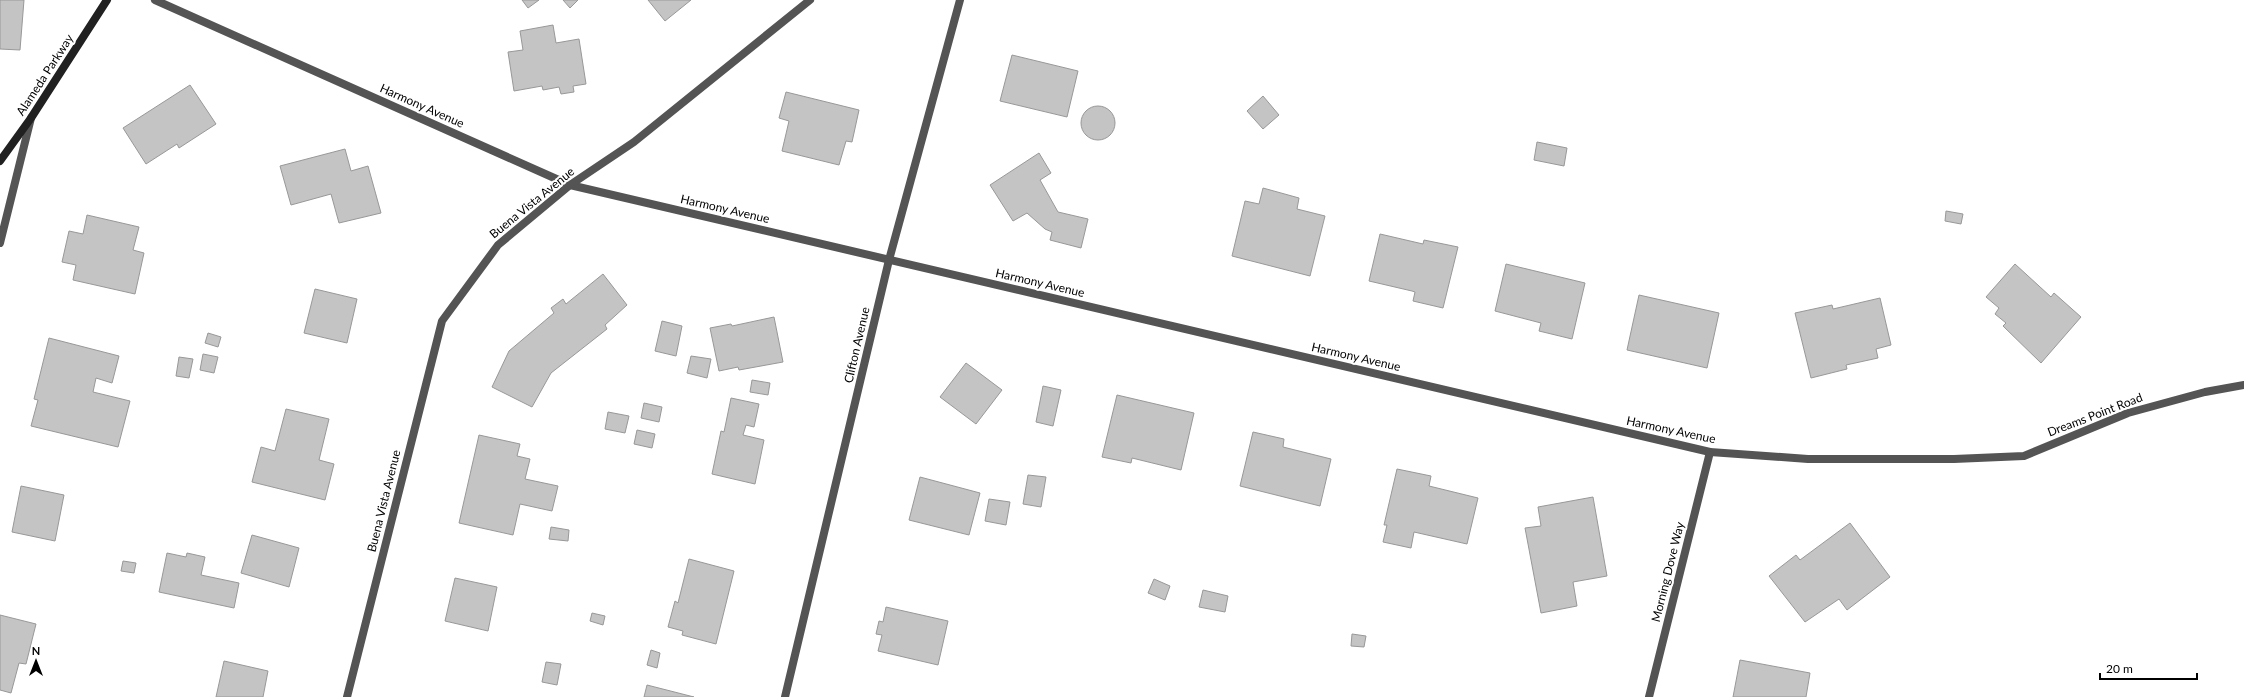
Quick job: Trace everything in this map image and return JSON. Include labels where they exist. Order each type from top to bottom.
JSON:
[{"type":"street","name":"Alameda Parkway","points":[[0,162],[31,118],[107,0]]},
{"type":"street","name":"Harmony Avenue","points":[[155,0],[570,185],[1710,452],[1808,459],[1954,460]]},
{"type":"street","name":"Buena Vista Avenue","points":[[347,697],[442,321],[498,245],[570,185],[634,142],[810,0]]},
{"type":"street","name":"Clifton Avenue","points":[[785,697],[889,260],[960,0]]},
{"type":"street","points":[[0,243],[31,118]]},
{"type":"street","name":"Dreams Point Road","points":[[1954,460],[2024,456],[2128,413],[2205,392],[2244,386]]},
{"type":"street","name":"Morning Dove Way","points":[[1649,697],[1710,452]]},
{"type":"building","points":[[0,0],[24,0],[20,50],[0,49]]},
{"type":"building","points":[[522,0],[539,0],[528,8]]},
{"type":"building","points":[[563,0],[578,0],[570,8]]},
{"type":"building","points":[[648,0],[691,0],[665,21]]},
{"type":"building","points":[[553,25],[556,43],[579,39],[586,84],[573,86],[574,92],[561,94],[559,87],[543,90],[542,86],[514,91],[508,52],[523,50],[520,31]]},
{"type":"building","points":[[1012,55],[1078,71],[1067,117],[1000,101]]},
{"type":"building","points":[[190,85],[216,124],[179,148],[177,144],[146,164],[123,128]]},
{"type":"building","points":[[786,92],[859,110],[852,142],[846,141],[839,165],[782,151],[789,121],[779,118]]},
{"type":"building","points":[[1263,96],[1279,115],[1263,129],[1247,111]]},
{"type":"building","points":[[1101,106],[1110,111],[1114,116],[1114,130],[1110,135],[1105,139],[1095,140],[1091,139],[1082,130],[1081,120],[1082,116],[1091,107]]},
{"type":"building","points":[[1537,142],[1567,148],[1564,166],[1534,160]]},
{"type":"building","points":[[345,149],[351,171],[368,166],[381,213],[339,223],[331,194],[291,205],[280,166]]},
{"type":"building","points":[[1039,153],[1051,173],[1040,180],[1058,212],[1088,219],[1081,248],[1050,240],[1052,232],[1045,229],[1027,213],[1013,221],[990,185]]},
{"type":"building","points":[[1263,188],[1299,198],[1297,209],[1325,216],[1310,276],[1232,256],[1245,201],[1259,204]]},
{"type":"building","points":[[1946,211],[1963,214],[1961,224],[1945,221]]},
{"type":"building","points":[[87,215],[139,227],[133,250],[144,253],[135,294],[73,280],[76,265],[62,262],[69,231],[83,234]]},
{"type":"building","points":[[1380,234],[1423,244],[1424,240],[1458,247],[1443,308],[1413,301],[1415,292],[1369,281]]},
{"type":"building","points":[[1506,264],[1585,283],[1572,339],[1539,331],[1541,323],[1495,311]]},
{"type":"building","points":[[2015,264],[2051,297],[2054,293],[2081,317],[2041,363],[2003,326],[2006,323],[1995,314],[1999,308],[1986,297]]},
{"type":"building","points":[[603,274],[627,305],[605,325],[607,329],[551,373],[532,407],[492,387],[509,351],[554,313],[551,308],[563,299],[566,304]]},
{"type":"building","points":[[315,289],[357,299],[347,343],[304,333]]},
{"type":"building","points":[[1639,295],[1719,313],[1707,368],[1627,350]]},
{"type":"building","points":[[1880,298],[1891,345],[1876,349],[1878,358],[1846,365],[1847,369],[1811,378],[1795,313],[1832,305],[1833,309]]},
{"type":"building","points":[[774,317],[783,362],[739,370],[738,367],[719,371],[710,328],[731,324],[732,326]]},
{"type":"building","points":[[662,321],[682,326],[676,356],[655,351]]},
{"type":"building","points":[[208,333],[221,337],[218,347],[205,343]]},
{"type":"building","points":[[49,338],[119,356],[112,383],[96,378],[93,392],[130,401],[118,447],[31,426],[38,400],[34,399]]},
{"type":"building","points":[[203,354],[218,357],[214,373],[200,370]]},
{"type":"building","points":[[691,356],[711,359],[707,378],[687,373]]},
{"type":"building","points":[[179,357],[193,359],[189,378],[176,376]]},
{"type":"building","points":[[966,363],[1002,390],[976,424],[940,397]]},
{"type":"building","points":[[752,380],[770,383],[768,395],[750,392]]},
{"type":"building","points":[[1043,386],[1061,390],[1053,426],[1036,422]]},
{"type":"building","points":[[1117,395],[1194,413],[1181,470],[1132,458],[1131,463],[1102,457]]},
{"type":"building","points":[[731,398],[759,404],[754,427],[746,425],[743,435],[764,440],[755,484],[712,474],[721,431],[724,432]]},
{"type":"building","points":[[644,403],[662,407],[659,422],[641,418]]},
{"type":"building","points":[[286,409],[329,419],[319,460],[334,464],[325,500],[252,482],[261,447],[275,451]]},
{"type":"building","points":[[608,412],[629,416],[625,433],[605,429]]},
{"type":"building","points":[[637,430],[655,434],[652,448],[634,444]]},
{"type":"building","points":[[1253,432],[1284,439],[1283,447],[1331,459],[1320,506],[1240,486]]},
{"type":"building","points":[[479,435],[520,444],[517,456],[530,459],[525,479],[558,486],[552,511],[520,504],[513,535],[459,523]]},
{"type":"building","points":[[1397,469],[1431,476],[1429,486],[1478,498],[1467,544],[1414,532],[1411,548],[1383,542],[1387,525],[1384,525]]},
{"type":"building","points":[[1028,475],[1046,477],[1041,507],[1023,504]]},
{"type":"building","points":[[920,477],[980,493],[969,535],[909,520]]},
{"type":"building","points":[[21,486],[64,495],[55,541],[12,532]]},
{"type":"building","points":[[1593,497],[1607,576],[1573,582],[1577,606],[1541,613],[1525,528],[1541,526],[1538,507]]},
{"type":"building","points":[[989,499],[1010,502],[1006,525],[985,521]]},
{"type":"building","points":[[1850,523],[1890,577],[1847,610],[1839,599],[1805,622],[1769,576],[1796,555],[1800,560]]},
{"type":"building","points":[[551,527],[569,530],[568,541],[549,539]]},
{"type":"building","points":[[252,535],[299,548],[289,587],[241,573]]},
{"type":"building","points":[[167,553],[186,557],[187,553],[205,557],[201,575],[239,583],[234,608],[159,592]]},
{"type":"building","points":[[689,559],[734,571],[716,644],[682,635],[683,631],[668,627],[675,601],[678,603]]},
{"type":"building","points":[[123,561],[136,563],[134,573],[121,571]]},
{"type":"building","points":[[455,578],[497,587],[488,631],[445,621]]},
{"type":"building","points":[[1154,579],[1170,586],[1165,600],[1148,593]]},
{"type":"building","points":[[1203,590],[1228,596],[1225,612],[1199,607]]},
{"type":"building","points":[[886,607],[948,621],[938,665],[878,651],[882,635],[876,634],[879,621],[883,622]]},
{"type":"building","points":[[592,613],[605,616],[603,625],[590,621]]},
{"type":"building","points":[[0,615],[36,624],[26,664],[19,663],[11,693],[0,690]]},
{"type":"building","points":[[1352,634],[1366,636],[1364,647],[1351,646]]},
{"type":"building","points":[[651,650],[660,653],[657,668],[647,665]]},
{"type":"building","points":[[1740,660],[1810,673],[1806,697],[1733,697]]},
{"type":"building","points":[[224,661],[268,671],[263,697],[216,697]]},
{"type":"building","points":[[546,662],[561,664],[557,685],[542,682]]},
{"type":"building","points":[[647,685],[694,697],[644,697]]}]
